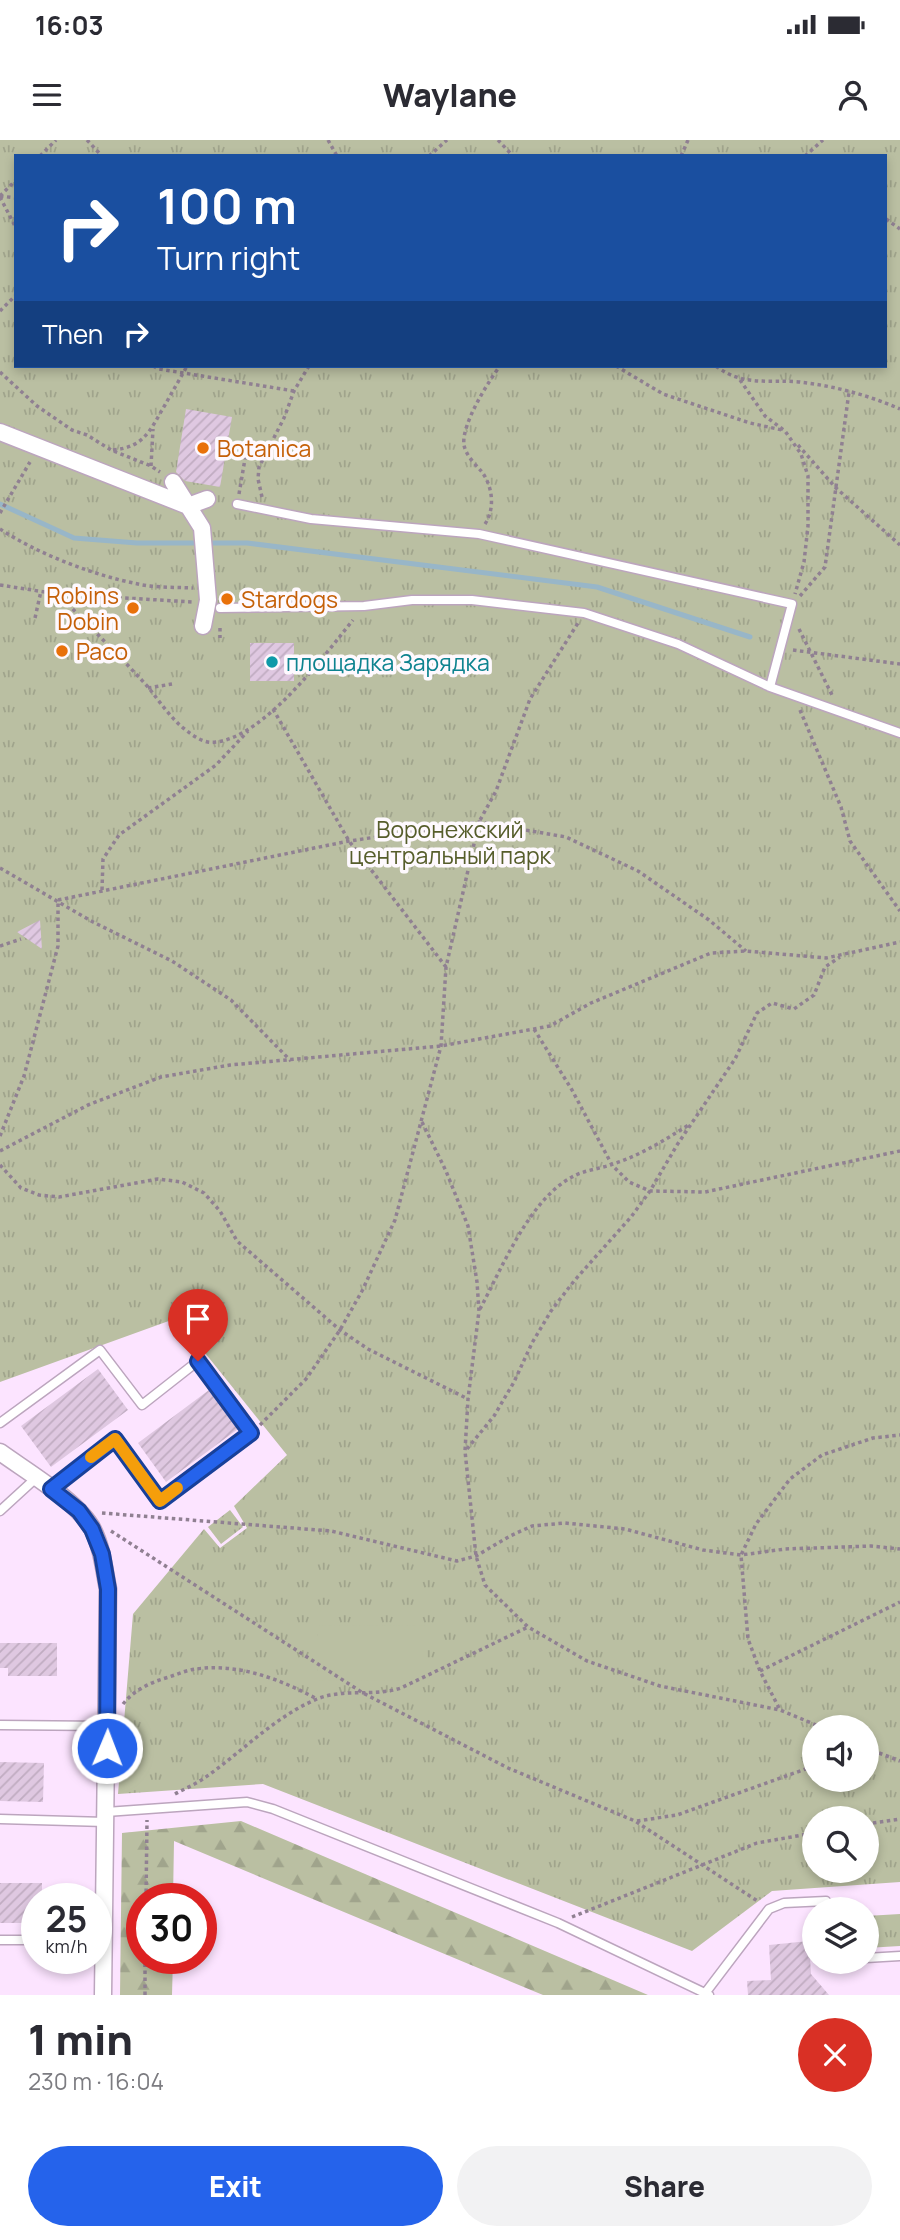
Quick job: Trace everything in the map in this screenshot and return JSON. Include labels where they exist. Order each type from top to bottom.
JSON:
[{"type":"street","points":[[0,432],[188,506]]},
{"type":"street","points":[[30,462],[39,447]]},
{"type":"street","points":[[173,482],[202,528],[208,600],[203,626]]},
{"type":"street","points":[[188,506],[202,495]]},
{"type":"street","points":[[0,1452],[79,1511],[92,1529],[102,1554],[108,1589],[103,1883]]},
{"type":"street","points":[[102,1974],[103,1995]]},
{"type":"lane","points":[[237,504],[311,519],[479,534],[792,604],[770,687]]},
{"type":"lane","points":[[208,600],[364,606],[412,600],[472,600],[584,613],[678,644],[770,687],[900,733]]},
{"type":"lane","points":[[0,1423],[100,1350],[142,1405],[198,1361],[251,1433],[160,1501],[115,1439],[51,1489]]},
{"type":"lane","points":[[0,1511],[36,1478]]},
{"type":"lane","points":[[0,1725],[107,1726]]},
{"type":"lane","points":[[0,1819],[106,1817],[148,1808],[247,1802],[273,1809],[558,1923],[707,1994],[769,1909],[784,1903],[802,1902]]},
{"type":"lane","points":[[0,1940],[21,1940]]},
{"type":"lane","points":[[879,1957],[900,1956]]},
{"type":"path","points":[[42,154],[56,140]]},
{"type":"path","points":[[87,140],[100,154]]},
{"type":"path","points":[[431,154],[447,140]]},
{"type":"path","points":[[498,140],[511,154]]},
{"type":"path","points":[[808,154],[823,140]]},
{"type":"path","points":[[14,182],[0,196],[14,224]]},
{"type":"path","points":[[0,311],[14,297]]},
{"type":"path","points":[[163,368],[294,391]]},
{"type":"path","points":[[111,450],[128,449],[144,439],[154,428],[186,368]]},
{"type":"path","points":[[258,509],[262,497],[259,467],[284,418],[294,391],[308,368]]},
{"type":"path","points":[[479,534],[491,515],[492,495],[485,476],[470,458],[464,445],[466,430],[474,411],[487,383],[498,368]]},
{"type":"path","points":[[619,368],[663,394],[750,423],[785,431],[801,454],[808,476],[807,538],[804,562],[792,604],[798,628],[813,653],[826,686],[840,708],[851,716]]},
{"type":"path","points":[[719,368],[740,380],[765,416],[785,431],[836,488],[900,545]]},
{"type":"path","points":[[0,372],[37,406],[72,430],[151,466],[173,482]]},
{"type":"path","points":[[740,380],[802,383],[878,399],[900,409]]},
{"type":"path","points":[[792,604],[825,567],[849,392]]},
{"type":"path","points":[[151,466],[154,428]]},
{"type":"path","points":[[237,504],[246,453]]},
{"type":"path","points":[[0,513],[30,462]]},
{"type":"path","points":[[0,529],[13,538],[80,567],[139,585],[208,600]]},
{"type":"path","points":[[0,585],[58,594],[208,600]]},
{"type":"path","points":[[35,618],[41,592]]},
{"type":"path","points":[[58,594],[184,729],[206,742],[215,743],[232,738],[252,727]]},
{"type":"path","points":[[102,890],[103,859],[119,835],[216,765],[311,671],[364,606]]},
{"type":"path","points":[[251,1433],[306,1379],[340,1330],[362,1292],[395,1220],[441,1046],[446,967],[480,822],[496,791],[530,699],[584,613]]},
{"type":"path","points":[[780,648],[900,664]]},
{"type":"path","points":[[148,688],[172,684]]},
{"type":"path","points":[[794,695],[811,741],[841,807],[850,841],[900,911]]},
{"type":"path","points":[[273,709],[349,841],[446,967]]},
{"type":"path","points":[[58,900],[349,841],[480,822],[566,837],[626,866],[709,920],[746,951]]},
{"type":"path","points":[[0,868],[93,922],[172,961],[230,1000],[291,1061]]},
{"type":"path","points":[[0,1136],[23,1076],[58,946],[58,900]]},
{"type":"path","points":[[0,948],[6,943],[21,939]]},
{"type":"path","points":[[0,1151],[88,1105],[161,1076],[230,1065],[441,1046],[550,1026],[591,1003],[711,953],[746,951],[826,958],[900,942]]},
{"type":"path","points":[[465,1451],[500,1405],[551,1311],[650,1191],[734,1059],[757,1013],[772,1003],[794,1009],[814,995],[825,967],[842,955]]},
{"type":"path","points":[[534,1029],[572,1090],[612,1165],[629,1182],[650,1191],[705,1192],[900,1151]]},
{"type":"path","points":[[421,1121],[446,1171],[467,1226],[479,1311],[468,1399],[465,1451],[476,1556],[485,1585],[528,1626],[587,1661],[660,1686],[780,1710],[802,1719]]},
{"type":"path","points":[[479,1311],[521,1233],[541,1203],[555,1188],[573,1176],[612,1165],[649,1150],[694,1121]]},
{"type":"path","points":[[0,1165],[21,1188],[38,1195],[59,1198],[158,1179],[182,1182],[204,1193],[220,1211],[237,1241],[340,1330],[368,1349],[468,1399]]},
{"type":"path","points":[[780,1710],[760,1671],[748,1639],[741,1555],[755,1524],[790,1479],[822,1455],[873,1438],[900,1435]]},
{"type":"path","points":[[79,1511],[331,1531],[457,1561],[476,1556],[532,1526],[565,1523],[625,1530],[703,1550],[741,1555],[785,1549],[871,1546],[900,1549]]},
{"type":"path","points":[[79,1511],[363,1693],[508,1768],[635,1821],[769,1909]]},
{"type":"path","points":[[760,1671],[900,1602]]},
{"type":"path","points":[[146,1883],[148,1808],[202,1780],[279,1720],[317,1699],[337,1693],[384,1694],[528,1626]]},
{"type":"path","points":[[107,1726],[131,1694],[159,1679],[195,1669],[233,1669],[285,1682],[317,1699]]},
{"type":"path","points":[[879,1752],[900,1761]]},
{"type":"path","points":[[635,1821],[677,1815],[802,1770]]},
{"type":"path","points":[[879,1822],[900,1819]]},
{"type":"path","points":[[558,1923],[757,1843],[802,1835]]},
{"type":"path","points":[[145,1974],[145,1995]]},
{"type":"green space","name":"Воронежский центральный парк","points":[[0,140],[900,140],[900,1882],[772,1891],[692,1951],[263,1784],[118,1794],[133,1614],[204,1529],[220,1548],[247,1528],[234,1506],[287,1455],[177,1318],[0,1382]]},
{"type":"green space","points":[[230,1510],[243,1527],[221,1544],[208,1527]]},
{"type":"green space","points":[[426,1625],[426,1680],[318,1681],[318,1626]]},
{"type":"green space","points":[[241,1821],[648,1995],[543,1995],[174,1841],[173,1883],[126,1883],[126,1974],[173,1974],[172,1995],[120,1995],[122,1833]]},
{"type":"green space","points":[[900,1914],[900,1946],[879,1947],[879,1915]]},
{"type":"building","name":"Botanica","points":[[186,409],[232,417],[220,487],[185,481],[176,472]]},
{"type":"building","name":"площадка Зарядка","points":[[250,643],[294,643],[294,681],[250,681]]},
{"type":"building","points":[[40,920],[42,949],[17,932]]},
{"type":"building","points":[[98,1369],[128,1410],[51,1467],[21,1426]]},
{"type":"building","points":[[209,1390],[238,1429],[166,1482],[138,1443]]},
{"type":"building","points":[[0,1643],[57,1643],[57,1676],[8,1676],[8,1668],[0,1668]]},
{"type":"building","points":[[0,1762],[44,1763],[43,1802],[0,1801]]},
{"type":"building","points":[[0,1883],[21,1883],[21,1923],[0,1923]]},
{"type":"building","points":[[802,1942],[802,1974],[811,1974],[829,1995],[748,1995],[747,1981],[771,1980],[769,1945]]},
{"type":"waterway","points":[[0,504],[74,538],[137,543],[193,543]]},
{"type":"waterway","points":[[212,543],[247,543],[597,587],[750,637]]},
{"type":"slow traffic","points":[[91,1457],[115,1439],[160,1501],[177,1488]]},
{"type":"place","name":"Botanica","points":[[203,448]]},
{"type":"place","name":"Stardogs","points":[[227,599]]},
{"type":"place","name":"Robins Dobin","points":[[133,608]]},
{"type":"place","name":"Paco","points":[[62,651]]},
{"type":"place","name":"площадка Зарядка","points":[[272,662]]},
{"type":"route","points":[[107,1748],[108,1589],[102,1554],[92,1529],[79,1511],[51,1489],[115,1439],[160,1501],[251,1433],[198,1361]]}]
